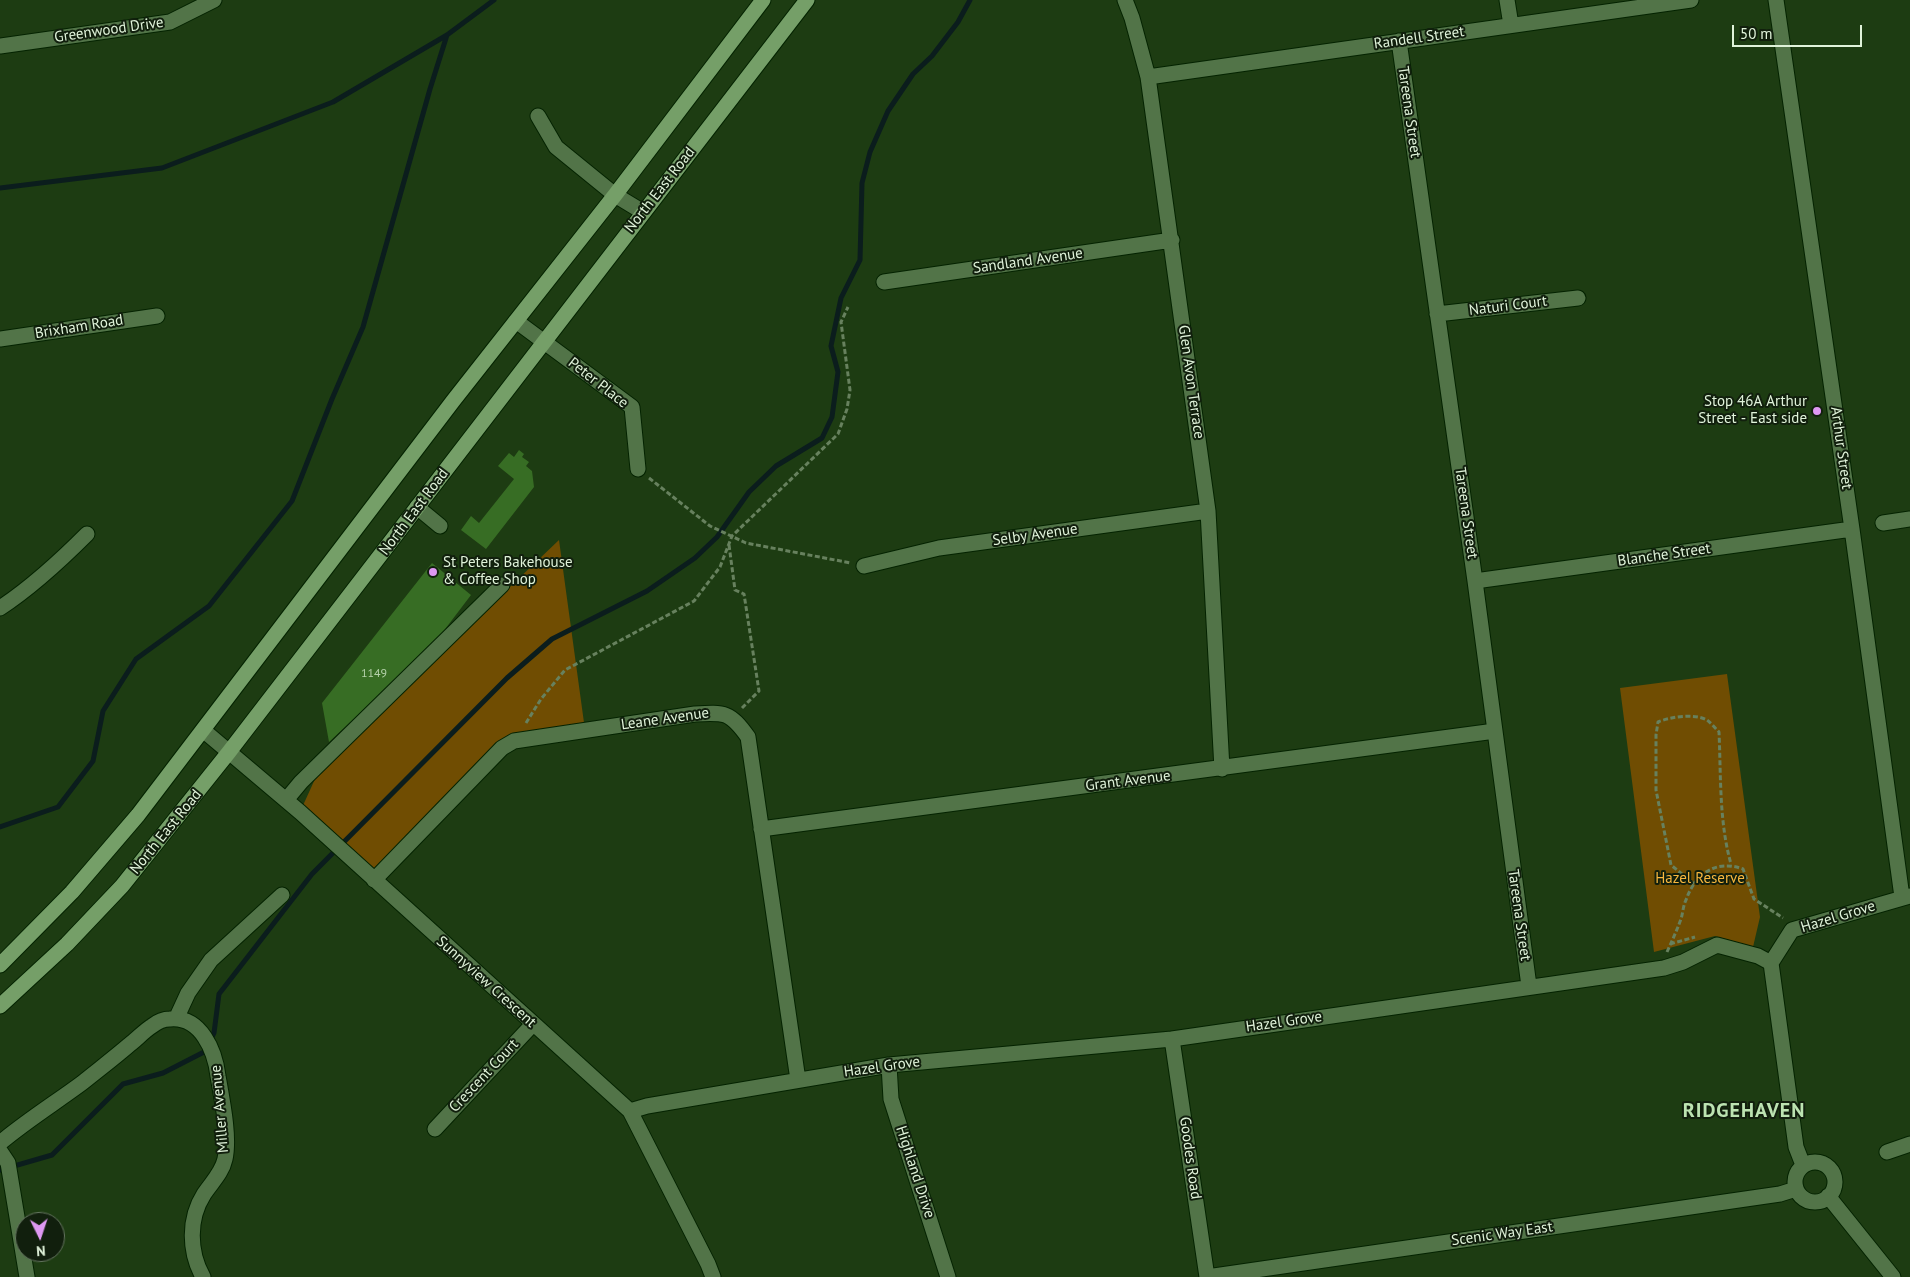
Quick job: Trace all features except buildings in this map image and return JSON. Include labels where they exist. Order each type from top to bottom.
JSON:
[{"type":"main road","points":[[0,965],[78,885],[138,815],[763,0]]},
{"type":"main road","name":"North East Road","points":[[0,1006],[67,944],[122,886],[230,752],[807,0]]},
{"type":"street","name":"Greenwood Drive","points":[[0,46],[170,22],[214,0]]},
{"type":"street","name":"Glen Avon Terrace","points":[[1125,0],[1132,18],[1148,77],[1208,511],[1222,769]]},
{"type":"street","points":[[1507,0],[1511,25]]},
{"type":"street","name":"Randell Street","points":[[1148,77],[1691,0]]},
{"type":"street","name":"Arthur Street","points":[[1776,0],[1906,897]]},
{"type":"street","name":"Tareena Street","points":[[1398,41],[1475,581],[1529,986]]},
{"type":"street","points":[[538,116],[556,146],[615,195],[643,212]]},
{"type":"street","name":"Sandland Avenue","points":[[884,282],[1172,240]]},
{"type":"street","name":"Naturi Court","points":[[1437,314],[1578,298]]},
{"type":"street","name":"Brixham Road","points":[[0,339],[157,316]]},
{"type":"street","name":"Peter Place","points":[[516,321],[632,407],[638,469]]},
{"type":"street","points":[[417,507],[440,526]]},
{"type":"street","name":"Selby Avenue","points":[[864,566],[939,548],[1208,511]]},
{"type":"street","points":[[1883,523],[1910,519]]},
{"type":"street","name":"Blanche Street","points":[[1475,581],[1852,528]]},
{"type":"street","points":[[0,608],[22,594],[60,561],[87,534]]},
{"type":"street","points":[[286,800],[301,782],[502,585]]},
{"type":"street","name":"Leane Avenue","points":[[374,880],[502,748],[514,741],[695,714],[718,712],[732,718]]},
{"type":"street","points":[[732,718],[748,737],[798,1080]]},
{"type":"street","name":"Sunnyview Crescent","points":[[203,730],[286,800],[630,1111],[704,1255],[712,1277]]},
{"type":"street","name":"Grant Avenue","points":[[761,829],[1222,769],[1495,731]]},
{"type":"street","points":[[0,1144],[24,1124],[81,1083],[150,1027],[165,1020],[176,1019],[188,993],[211,960],[282,895]]},
{"type":"street","name":"Hazel Grove","points":[[630,1111],[647,1106],[890,1065],[1172,1039],[1656,969],[1683,962],[1717,945],[1758,956],[1771,963],[1792,930],[1906,897]]},
{"type":"street","points":[[1771,963],[1796,1147],[1803,1165]]},
{"type":"street","name":"Miller Avenue","points":[[176,1019],[188,1022],[210,1044],[217,1068],[226,1148],[222,1169],[203,1196],[194,1223],[193,1249],[203,1277]]},
{"type":"street","name":"Crescent Court","points":[[435,1129],[533,1024]]},
{"type":"street","name":"Goodes Road","points":[[1172,1039],[1208,1277]]},
{"type":"street","name":"Highland Drive","points":[[890,1065],[891,1099],[948,1277]]},
{"type":"street","points":[[1887,1152],[1910,1144]]},
{"type":"street","points":[[4,1157],[11,1179],[27,1277]]},
{"type":"street","points":[[1814,1161],[1825,1164],[1834,1177],[1834,1186],[1828,1196],[1820,1201],[1811,1201],[1803,1198],[1796,1189],[1794,1180],[1797,1172],[1803,1165],[1814,1161]]},
{"type":"street","name":"Scenic Way East","points":[[1208,1277],[1780,1194],[1796,1189]]},
{"type":"street","points":[[1828,1196],[1893,1277]]},
{"type":"path","points":[[514,741],[541,698],[565,670],[694,601],[720,567],[732,536],[838,434],[847,409],[850,390],[841,322],[848,306]]},
{"type":"path","points":[[638,469],[710,526],[746,543],[864,566]]},
{"type":"path","points":[[729,544],[735,590],[744,594],[759,691],[732,718]]},
{"type":"path","points":[[1694,884],[1671,865],[1656,790],[1656,735],[1658,722],[1669,717],[1689,717],[1706,720],[1719,732],[1722,809],[1726,849],[1731,864]]},
{"type":"path","points":[[1656,969],[1675,935],[1686,900],[1694,884],[1706,873],[1719,866],[1731,864],[1743,868],[1754,899],[1799,928]]},
{"type":"green space","points":[[559,540],[585,730],[514,741],[374,880],[300,812],[320,768]]},
{"type":"green space","name":"Hazel Reserve","points":[[1727,674],[1760,917],[1753,947],[1715,936],[1654,952],[1620,688]]},
{"type":"waterway","points":[[0,188],[162,168],[333,102],[447,35],[494,0]]},
{"type":"waterway","points":[[210,1041],[214,1033],[219,994],[312,874],[507,678],[552,639],[647,591],[695,558],[717,537],[749,492],[776,466],[822,438],[832,417],[838,372],[831,346],[841,298],[860,260],[862,183],[870,152],[888,111],[913,74],[932,56],[958,22],[970,0]]},
{"type":"waterway","points":[[0,827],[58,807],[93,761],[103,711],[136,659],[209,606],[292,501],[332,399],[363,327],[447,35]]},
{"type":"waterway","points":[[0,1170],[52,1155],[123,1084],[163,1073],[204,1052],[206,1048]]},
{"type":"place","name":"Stop 46A Arthur Street - East side","points":[[1817,411]]},
{"type":"place","name":"St Peters Bakehouse & Coffee Shop","points":[[433,572]]},
{"type":"district","name":"RIDGEHAVEN","points":[[1744,1111]]}]
